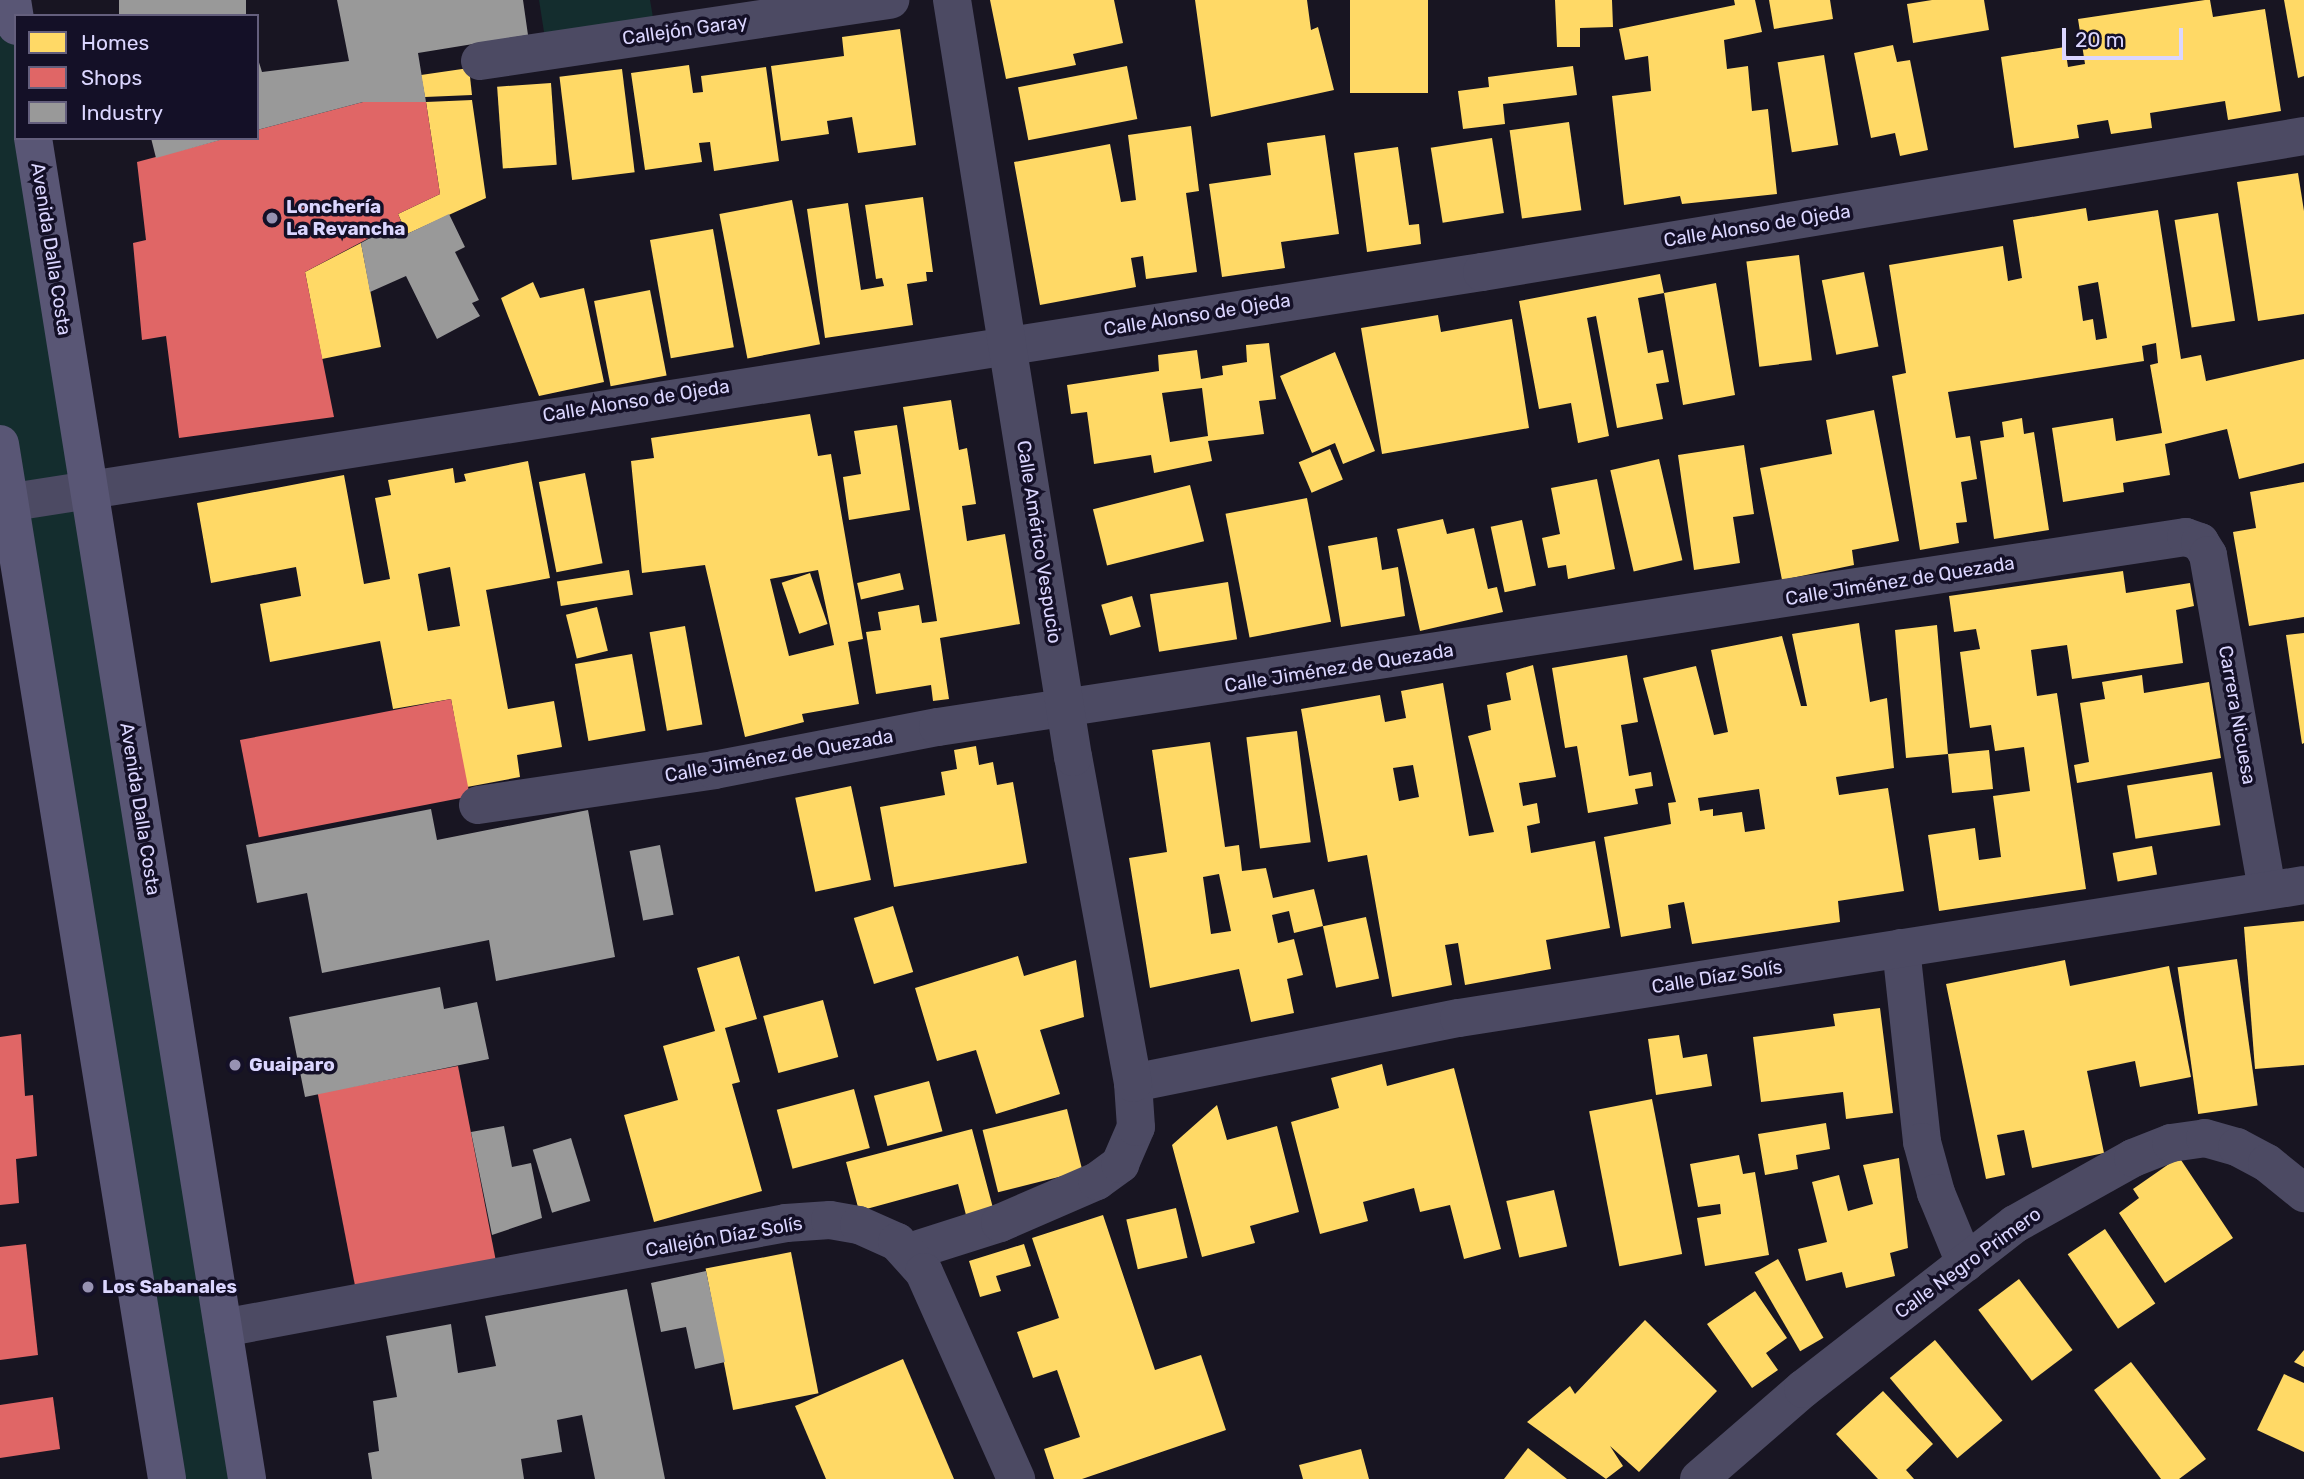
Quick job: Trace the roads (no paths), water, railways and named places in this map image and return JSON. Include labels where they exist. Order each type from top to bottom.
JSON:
[{"type":"street","name":"Callejón Garay","points":[[480,61],[890,0]]},
{"type":"street","name":"Calle Américo Vespucio","points":[[953,0],[1066,709],[1133,1083]]},
{"type":"street","name":"Calle Alonso de Ojeda","points":[[5,503],[2304,136]]},
{"type":"street","name":"Avenida Dalla Costa","points":[[33,140],[247,1479]]},
{"type":"street","points":[[0,444],[5,503],[167,1479]]},
{"type":"street","name":"Calle Jiménez de Quezada","points":[[478,805],[714,770],[939,727],[2174,538],[2200,542]]},
{"type":"street","name":"Carrera Nicuesa","points":[[2200,542],[2212,572],[2267,890]]},
{"type":"street","name":"Calle Díaz Solís","points":[[1133,1083],[1459,1018],[2304,885]]},
{"type":"street","points":[[1901,948],[1922,1142],[1936,1193],[1965,1263]]},
{"type":"street","points":[[1016,1479],[924,1272],[909,1252],[1056,1201],[1121,1164],[1136,1127],[1133,1083]]},
{"type":"street","name":"Calle Negro Primero","points":[[1699,1479],[1803,1389],[2015,1224],[2084,1183],[2171,1143],[2205,1138],[2237,1147],[2267,1163],[2304,1193]]},
{"type":"street","name":"Callejón Díaz Solís","points":[[223,1328],[786,1223],[831,1220],[859,1225],[880,1232],[909,1252]]},
{"type":"place","name":"Lonchería La Revancha","points":[[272,218]]},
{"type":"place","name":"Guaiparo","points":[[235,1065]]},
{"type":"place","name":"Los Sabanales","points":[[88,1287]]}]
